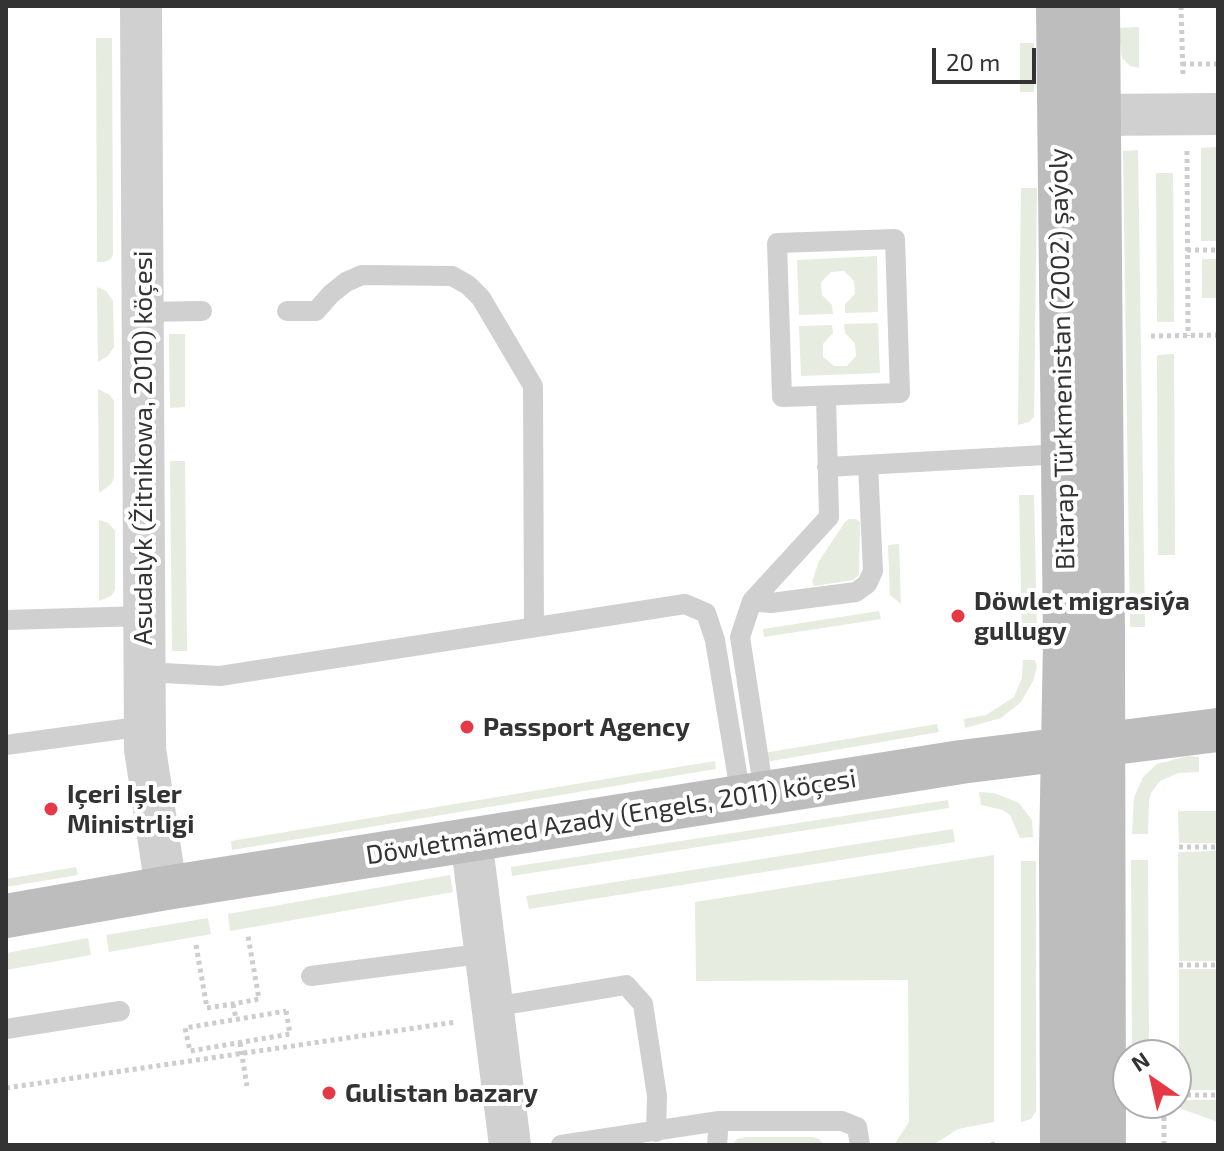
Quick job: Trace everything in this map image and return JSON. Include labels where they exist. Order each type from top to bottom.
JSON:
[{"type":"street","name":"Asudalyk (Žitnikowa, 2010) köçesi","points":[[141,6],[145,749],[166,888]]},
{"type":"street","name":"Bitarap Türkmenistan (2002) şaýoly","points":[[1058,6],[1063,454],[1083,746],[1104,1145]]},
{"type":"street","name":"Bitarap Türkmenistan (2002) şaýoly","points":[[1062,1145],[1061,850],[1083,746],[1098,6]]},
{"type":"street","points":[[1098,115],[1218,114]]},
{"type":"street","name":"Döwletmämed Azady (Engels, 2011) köçesi","points":[[6,916],[961,762],[1218,730]]},
{"type":"street","points":[[471,839],[487,953],[480,1016],[510,1145]]},
{"type":"lane","points":[[895,239],[900,393],[826,396],[782,397],[777,243],[895,239]]},
{"type":"lane","points":[[287,311],[316,311],[346,282],[362,275],[452,276],[468,285],[481,298],[533,386],[534,627]]},
{"type":"lane","points":[[143,312],[202,311]]},
{"type":"lane","points":[[752,795],[740,637],[752,601],[829,517],[826,396]]},
{"type":"lane","points":[[827,467],[1063,454]]},
{"type":"lane","points":[[752,601],[771,603],[856,592],[867,584],[873,571],[868,465]]},
{"type":"lane","points":[[144,672],[220,676],[685,604],[706,613],[752,795]]},
{"type":"lane","points":[[6,620],[143,616]]},
{"type":"lane","points":[[6,745],[145,726]]},
{"type":"lane","points":[[311,976],[487,953]]},
{"type":"lane","points":[[480,1016],[626,985],[643,1004],[657,1096],[656,1132]]},
{"type":"lane","points":[[6,1029],[120,1011]]},
{"type":"lane","points":[[717,1145],[719,1121]]},
{"type":"lane","points":[[561,1145],[719,1121],[842,1121],[857,1127],[860,1145]]},
{"type":"path","points":[[1181,6],[1182,66],[1218,64]]},
{"type":"path","points":[[1187,145],[1188,336]]},
{"type":"path","points":[[1187,250],[1218,250]]},
{"type":"path","points":[[1151,336],[1218,335]]},
{"type":"path","points":[[1179,847],[1218,847]]},
{"type":"path","points":[[196,945],[207,1008],[233,1004],[259,999],[248,936]]},
{"type":"path","points":[[1179,965],[1218,965]]},
{"type":"path","points":[[233,1004],[236,1019]]},
{"type":"path","points":[[286,1011],[290,1034],[190,1051],[185,1028],[236,1019],[286,1011]]},
{"type":"path","points":[[6,1088],[458,1022],[480,1016]]},
{"type":"path","points":[[240,1043],[247,1086]]},
{"type":"path","points":[[1192,1095],[1218,1095]]},
{"type":"path","points":[[1164,1119],[1164,1145]]},
{"type":"shaded area","points":[[1139,27],[1139,68],[1130,66],[1122,58],[1118,28]]},
{"type":"shaded area","points":[[96,38],[112,38],[113,254],[111,259],[104,262],[97,262]]},
{"type":"shaded area","points":[[1020,43],[1034,43],[1034,92],[1020,92]]},
{"type":"shaded area","points":[[1218,147],[1218,241],[1201,241],[1201,148]]},
{"type":"shaded area","points":[[1138,150],[1145,627],[1130,627],[1123,151]]},
{"type":"shaded area","points":[[1156,173],[1173,173],[1174,322],[1157,322]]},
{"type":"shaded area","points":[[1021,188],[1037,188],[1034,417],[1018,425]]},
{"type":"shaded area","points":[[877,256],[878,312],[845,313],[845,304],[855,294],[854,281],[844,271],[831,272],[821,282],[822,295],[832,305],[833,314],[799,315],[797,260]]},
{"type":"shaded area","points":[[1202,259],[1218,259],[1218,298],[1202,298]]},
{"type":"shaded area","points":[[97,287],[106,291],[113,301],[114,347],[108,356],[98,362]]},
{"type":"shaded area","points":[[878,323],[880,373],[801,376],[799,326],[832,325],[833,333],[823,344],[823,357],[834,366],[847,366],[856,356],[855,343],[845,333],[844,324]]},
{"type":"shaded area","points":[[169,334],[185,334],[185,407],[170,408]]},
{"type":"shaded area","points":[[1174,354],[1175,555],[1158,555],[1157,355]]},
{"type":"shaded area","points":[[98,389],[114,401],[114,478],[99,493]]},
{"type":"shaded area","points":[[170,461],[185,461],[187,651],[172,651]]},
{"type":"shaded area","points":[[1019,495],[1034,495],[1037,633],[1022,634]]},
{"type":"shaded area","points":[[849,519],[860,522],[859,575],[853,580],[814,586],[812,582],[819,561]]},
{"type":"shaded area","points":[[99,520],[115,530],[115,590],[111,596],[99,601]]},
{"type":"shaded area","points":[[899,544],[901,604],[890,595],[888,545]]},
{"type":"shaded area","points":[[879,611],[881,619],[764,637],[763,629]]},
{"type":"shaded area","points":[[1023,660],[1035,660],[1037,667],[1021,702],[1001,718],[965,728],[964,719],[986,715],[1014,697],[1022,678]]},
{"type":"shaded area","points":[[937,724],[939,732],[766,762],[764,753]]},
{"type":"shaded area","points":[[1188,756],[1199,757],[1199,772],[1178,773],[1160,781],[1149,801],[1148,834],[1132,834],[1134,798],[1143,777],[1157,764]]},
{"type":"shaded area","points":[[715,761],[716,769],[232,850],[231,841]]},
{"type":"shaded area","points":[[979,792],[994,793],[1019,803],[1032,820],[1033,837],[1020,838],[1010,815],[1003,810],[981,805]]},
{"type":"shaded area","points":[[948,800],[949,808],[512,876],[511,867]]},
{"type":"shaded area","points":[[1178,811],[1218,811],[1218,843],[1179,843]]},
{"type":"shaded area","points":[[953,829],[955,842],[529,909],[526,896]]},
{"type":"shaded area","points":[[1218,851],[1218,961],[1179,961],[1178,852]]},
{"type":"shaded area","points":[[994,855],[994,1122],[958,1129],[933,1145],[894,1145],[909,1122],[908,980],[696,981],[695,902]]},
{"type":"shaded area","points":[[1131,860],[1148,860],[1149,1039],[1132,1039]]},
{"type":"shaded area","points":[[1021,861],[1036,861],[1036,1111],[1031,1119],[1021,1122]]},
{"type":"shaded area","points":[[76,867],[78,875],[6,887],[6,879]]},
{"type":"shaded area","points":[[450,875],[453,892],[230,931],[228,914]]},
{"type":"shaded area","points":[[208,918],[211,934],[109,952],[106,935]]},
{"type":"shaded area","points":[[88,938],[91,955],[6,970],[6,953]]},
{"type":"shaded area","points":[[1179,969],[1218,969],[1218,1090],[1192,1090],[1192,1039],[1179,1039]]},
{"type":"shaded area","points":[[1192,1100],[1218,1100],[1218,1122],[1192,1113]]},
{"type":"shaded area","points":[[813,1137],[824,1145],[733,1145],[737,1139]]},
{"type":"place","name":"Döwlet migrasiýa gullugy","points":[[958,616]]},
{"type":"place","name":"Passport Agency","points":[[467,727]]},
{"type":"place","name":"Içeri Işler Ministrligi","points":[[51,809]]},
{"type":"place","name":"Gulistan bazary","points":[[329,1093]]}]
